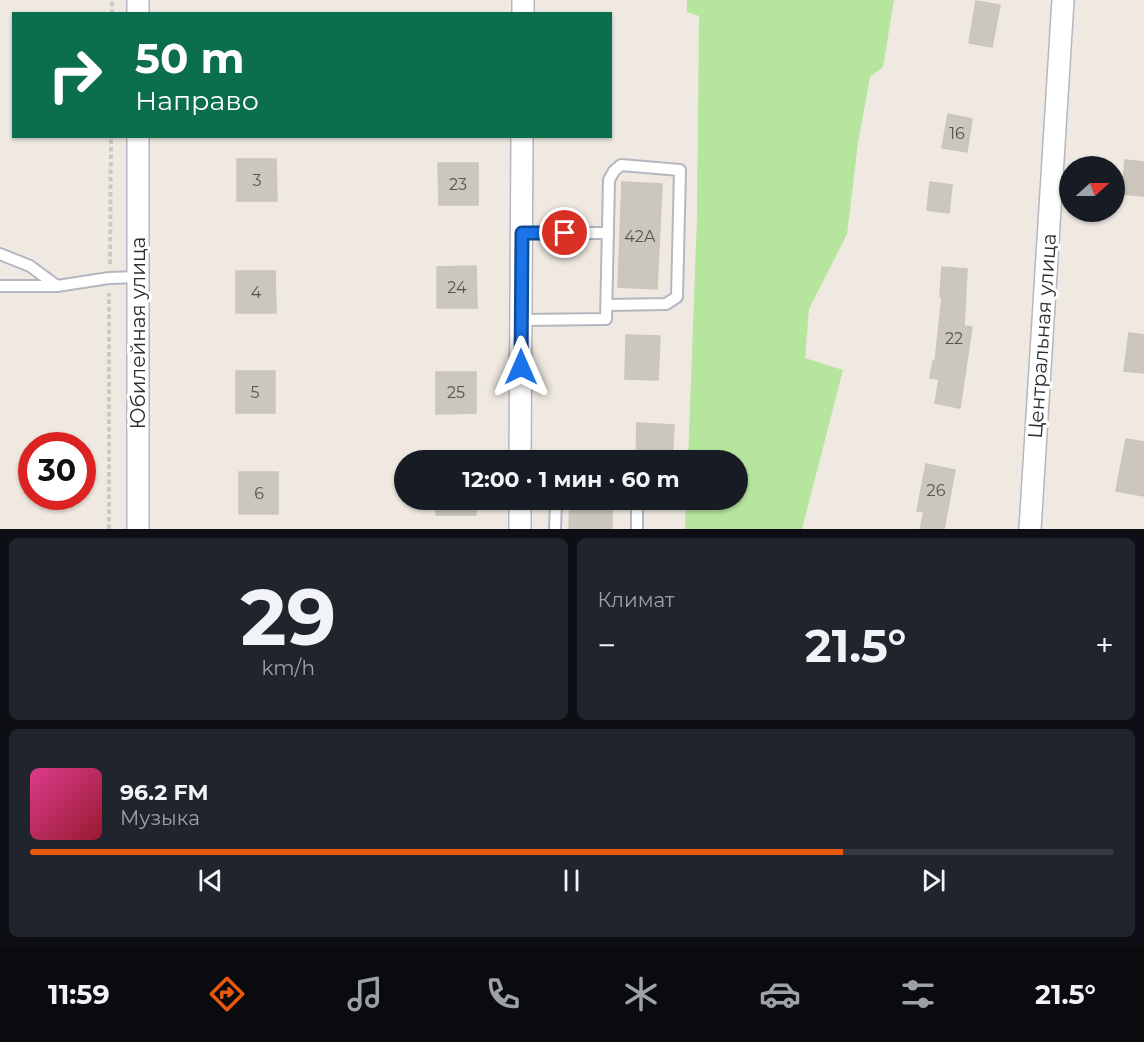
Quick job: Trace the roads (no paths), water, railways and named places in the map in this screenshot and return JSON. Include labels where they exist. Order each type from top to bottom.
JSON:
[{"type":"street","name":"Центральная улица","points":[[1030,529],[1063,0]]},
{"type":"street","name":"Юбилейная улица","points":[[138,138],[138,529]]},
{"type":"street","points":[[520,450],[522,138]]},
{"type":"street","points":[[520,510],[520,529]]},
{"type":"lane","points":[[521,320],[606,319],[609,180],[621,165],[680,170],[676,297],[666,304],[607,305]]},
{"type":"lane","points":[[522,233],[608,233]]},
{"type":"lane","points":[[0,254],[30,266],[57,286]]},
{"type":"lane","points":[[0,286],[57,286],[110,278],[138,277]]},
{"type":"lane","points":[[555,529],[556,510]]},
{"type":"lane","points":[[637,510],[637,529]]}]
